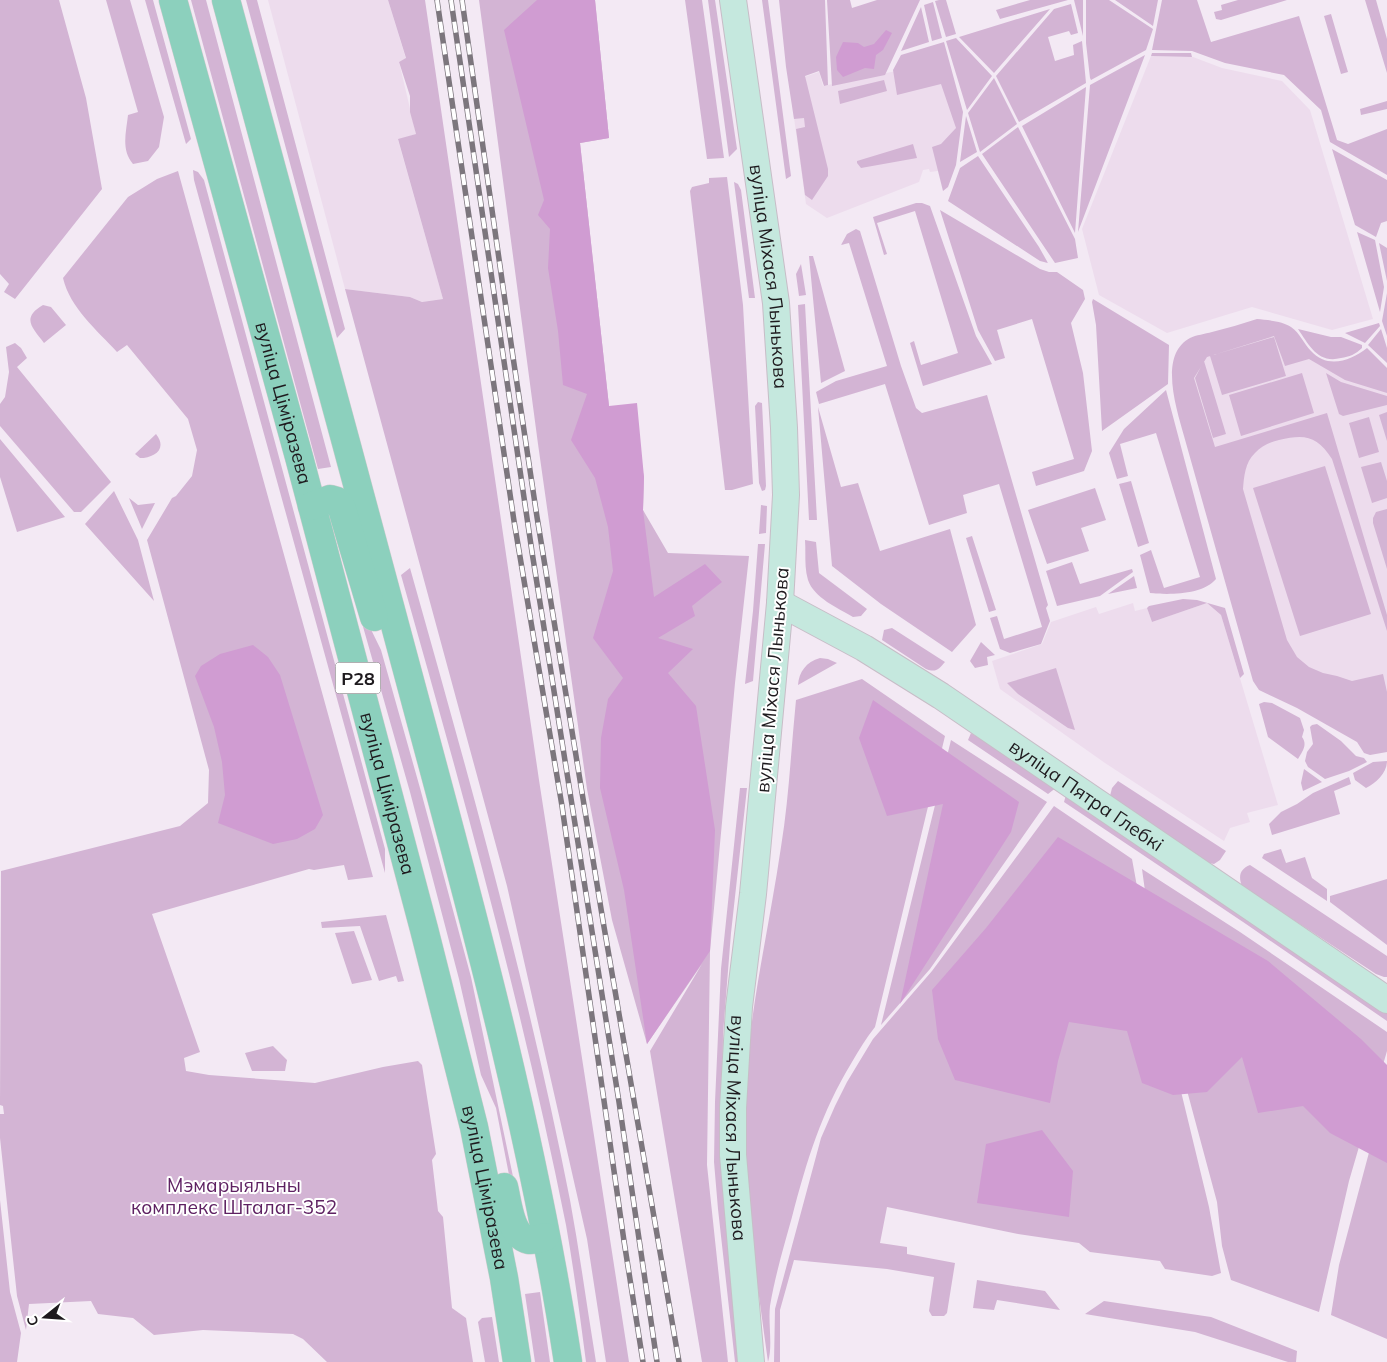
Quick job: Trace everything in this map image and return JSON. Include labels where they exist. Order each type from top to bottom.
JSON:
[{"type":"main road","name":"вуліца Ціміразева","points":[[172,0],[312,506],[463,1081],[504,1278],[517,1362]]},
{"type":"main road","name":"Р28","points":[[226,0],[473,916],[511,1072],[545,1237],[568,1362]]},
{"type":"main road","points":[[312,506],[330,499],[337,501],[342,509],[378,630],[416,701]]},
{"type":"main road","points":[[463,1081],[485,1107],[514,1226],[521,1236],[530,1240],[545,1237]]},
{"type":"street","name":"вуліца Міхася Лынькова","points":[[733,0],[776,303],[786,495],[780,603],[753,894],[740,1006],[733,1108],[733,1155],[751,1362]]},
{"type":"street","name":"вуліца Пятра Глебкі","points":[[780,603],[864,648],[941,696],[1387,1000]]},
{"type":"shaded area","points":[[268,0],[388,0],[406,59],[399,62],[416,134],[398,140],[443,299],[422,302],[410,297],[345,289]]},
{"type":"shaded area","points":[[537,0],[595,0],[609,138],[580,143],[609,406],[637,403],[644,477],[643,510],[654,597],[705,564],[722,582],[692,606],[695,616],[658,638],[693,649],[668,673],[696,706],[715,830],[710,951],[647,1044],[624,890],[600,788],[601,738],[608,699],[623,678],[593,638],[613,571],[608,527],[595,478],[571,440],[587,394],[563,385],[558,331],[548,268],[550,229],[538,215],[544,200],[504,30]]},
{"type":"shaded area","points":[[886,30],[892,33],[883,50],[876,55],[874,69],[865,68],[843,77],[837,70],[836,57],[843,42],[858,43],[864,47],[874,44]]},
{"type":"shaded area","points":[[1151,56],[1193,57],[1222,68],[1282,81],[1310,110],[1373,319],[1332,330],[1252,307],[1167,333],[1099,295],[1082,229]]},
{"type":"shaded area","points":[[940,62],[956,128],[945,170],[930,172],[929,169],[923,170],[919,182],[827,218],[806,204],[789,82],[819,72],[823,86]]},
{"type":"shaded area","points":[[1257,326],[1313,357],[1387,388],[1387,735],[1284,690],[1188,375],[1199,343]]},
{"type":"shaded area","points":[[1133,603],[1135,611],[1147,608],[1152,622],[1207,603],[1221,615],[1278,805],[1247,813],[1250,822],[1230,828],[1224,841],[1105,763],[1000,689],[992,661],[1042,644],[1051,622],[1096,607],[1099,614]]},
{"type":"shaded area","points":[[253,645],[268,657],[280,675],[323,815],[315,829],[297,839],[273,844],[218,823],[225,795],[222,762],[214,727],[195,676],[201,666],[220,654]]},
{"type":"shaded area","points":[[873,700],[1019,802],[1011,832],[900,1004],[943,804],[887,816],[859,738]]},
{"type":"shaded area","points":[[1058,837],[1268,961],[1361,1039],[1387,1065],[1387,1163],[1330,1133],[1303,1106],[1258,1113],[1242,1057],[1207,1092],[1173,1095],[1142,1083],[1127,1031],[1069,1022],[1058,1061],[1050,1103],[955,1080],[938,1039],[932,990],[986,928]]},
{"type":"shaded area","points":[[1042,1130],[1073,1171],[1069,1217],[977,1203],[986,1144]]},
{"type":"green space","points":[[0,0],[59,0],[86,98],[102,189],[15,299],[4,292],[9,284],[0,274]]},
{"type":"green space","points":[[106,0],[130,0],[164,117],[159,147],[148,161],[133,164],[127,153],[125,141],[128,115],[138,112]]},
{"type":"green space","points":[[145,0],[153,0],[191,139],[186,144]]},
{"type":"green space","points":[[191,0],[206,0],[331,467],[318,469]]},
{"type":"green space","points":[[246,0],[257,0],[345,329],[337,338]]},
{"type":"green space","points":[[388,0],[425,0],[539,780],[629,1362],[606,1362],[587,1239],[507,886],[345,289],[410,297],[422,302],[443,299],[398,139],[416,134],[410,112],[410,96],[399,62],[406,58]]},
{"type":"green space","points":[[479,0],[595,0],[609,138],[580,143],[609,406],[630,411],[644,477],[643,510],[668,553],[749,556],[710,951],[707,1165],[728,1362],[702,1362],[650,1051],[702,964],[647,1044],[612,920],[587,789],[538,444]]},
{"type":"green space","points":[[685,0],[702,0],[724,158],[707,159]]},
{"type":"green space","points":[[708,0],[715,0],[737,149],[729,157]]},
{"type":"green space","points":[[762,0],[768,0],[791,176],[786,179]]},
{"type":"green space","points":[[779,0],[825,0],[828,85],[824,86],[819,71],[805,76],[828,169],[828,176],[812,200],[805,195],[796,129],[805,127],[804,118],[794,119]]},
{"type":"green space","points":[[827,0],[850,0],[852,8],[877,0],[920,0],[885,75],[832,86]]},
{"type":"green space","points":[[946,0],[956,34],[946,37],[935,1]]},
{"type":"green space","points":[[1030,0],[1068,0],[1000,19],[996,10]]},
{"type":"green space","points":[[1074,0],[1083,0],[1083,36]]},
{"type":"green space","points":[[1086,0],[1109,0],[1153,29],[1146,50],[1091,80],[1086,43]]},
{"type":"green space","points":[[1115,0],[1158,0],[1153,26]]},
{"type":"green space","points":[[1162,0],[1197,0],[1211,42],[1299,16],[1337,140],[1348,144],[1387,129],[1387,175],[1330,142],[1321,110],[1284,75],[1225,63],[1192,51],[1152,50]]},
{"type":"green space","points":[[1238,0],[1287,0],[1221,20],[1216,19],[1214,12],[1222,10],[1221,5]]},
{"type":"green space","points":[[1365,0],[1376,0],[1387,39],[1387,73]]},
{"type":"green space","points":[[933,2],[942,38],[932,41],[924,5]]},
{"type":"green space","points":[[1071,4],[1078,33],[1071,35],[1069,31],[1048,37],[1055,61],[1074,55],[1073,45],[1082,41],[1086,83],[1019,122],[996,76],[1054,9]]},
{"type":"green space","points":[[921,7],[929,42],[901,51]]},
{"type":"green space","points":[[1050,9],[994,73],[959,37]]},
{"type":"green space","points":[[1331,14],[1348,72],[1341,74],[1324,16]]},
{"type":"green space","points":[[956,38],[992,76],[967,110],[946,41]]},
{"type":"green space","points":[[944,42],[963,112],[956,165],[948,187],[943,191],[932,147],[941,144],[956,128],[941,84],[897,95],[893,70],[901,55]]},
{"type":"green space","points":[[1152,53],[1191,53],[1192,57],[1151,56]]},
{"type":"green space","points":[[1145,55],[1078,232],[1090,85]]},
{"type":"green space","points":[[994,78],[1017,124],[980,152],[968,113]]},
{"type":"green space","points":[[884,80],[887,91],[840,104],[838,91]]},
{"type":"green space","points":[[1086,87],[1075,233],[1022,126]]},
{"type":"green space","points":[[1387,101],[1387,109],[1361,115],[1360,109]]},
{"type":"green space","points":[[966,116],[977,152],[960,162]]},
{"type":"green space","points":[[1018,127],[1075,239],[1078,258],[1055,263],[982,154]]},
{"type":"green space","points":[[913,144],[917,158],[861,168],[857,163],[857,161]]},
{"type":"green space","points":[[1332,149],[1387,180],[1387,221],[1381,223],[1376,237],[1355,225]]},
{"type":"green space","points":[[978,156],[1048,263],[1040,261],[948,201],[960,168]]},
{"type":"green space","points":[[193,170],[198,172],[204,180],[385,849],[385,873],[194,180]]},
{"type":"green space","name":"Мэмарыяльны комплекс Шталаг-352","points":[[178,171],[373,877],[348,880],[344,865],[314,870],[309,869],[152,914],[200,1052],[184,1058],[186,1071],[209,1075],[315,1083],[418,1061],[422,1065],[436,1154],[432,1160],[438,1211],[443,1217],[452,1308],[466,1318],[473,1362],[327,1362],[303,1339],[293,1334],[203,1330],[154,1335],[133,1318],[98,1314],[91,1301],[29,1304],[26,1330],[17,1296],[0,1138],[0,1114],[4,1114],[3,1106],[0,1105],[1,871],[180,826],[208,803],[209,770],[147,540],[172,498],[176,496],[192,476],[197,450],[188,419],[127,345],[117,352],[85,318],[72,299],[63,278],[128,197],[157,179]]},
{"type":"green space","points":[[727,177],[743,305],[753,484],[732,490],[725,490],[690,191],[692,187],[709,183],[709,178]]},
{"type":"green space","points":[[734,182],[738,184],[741,190],[755,298],[749,298]]},
{"type":"green space","points":[[916,203],[930,206],[976,336],[992,364],[923,386],[910,343],[914,341],[921,365],[958,353],[915,211],[877,223],[887,254],[884,255],[873,217]]},
{"type":"green space","points":[[940,210],[1040,269],[1057,272],[1083,290],[1085,299],[1071,323],[1083,373],[1092,451],[1084,471],[1036,486],[1032,472],[1074,459],[1032,319],[997,330],[1005,358],[995,361],[978,330]]},
{"type":"green space","points":[[856,229],[860,231],[901,366],[916,408],[922,413],[987,395],[1048,605],[1046,608],[1050,621],[1041,644],[1010,653],[1000,649],[990,618],[997,616],[1004,639],[1042,627],[999,484],[963,495],[967,513],[929,525],[885,384],[819,404],[816,392],[836,381],[887,366],[849,243],[841,245],[847,234]]},
{"type":"green space","points":[[1357,232],[1375,240],[1384,287],[1380,312]]},
{"type":"green space","points":[[1379,243],[1387,248],[1387,281]]},
{"type":"green space","points":[[809,256],[813,256],[845,371],[821,383]]},
{"type":"green space","points":[[801,264],[806,295],[799,296],[796,274]]},
{"type":"green space","points":[[1387,293],[1387,336],[1382,321]]},
{"type":"green space","points":[[1093,299],[1169,345],[1168,384],[1102,431],[1096,325]]},
{"type":"green space","points":[[805,304],[817,520],[809,520],[798,305]]},
{"type":"green space","points":[[43,305],[51,307],[66,325],[44,343],[30,319],[32,314]]},
{"type":"green space","points":[[1257,319],[1288,325],[1297,332],[1317,357],[1324,360],[1339,361],[1361,353],[1367,348],[1387,368],[1387,393],[1345,380],[1309,359],[1285,366],[1274,336],[1207,357],[1194,378],[1215,447],[1327,413],[1387,615],[1387,631],[1332,459],[1321,445],[1309,438],[1296,437],[1266,445],[1257,451],[1249,461],[1243,489],[1287,640],[1297,657],[1309,667],[1352,681],[1383,674],[1387,692],[1387,752],[1370,755],[1364,753],[1357,742],[1297,708],[1259,690],[1253,681],[1177,412],[1172,384],[1172,370],[1180,346],[1190,338]]},
{"type":"green space","points":[[1379,323],[1380,326],[1365,343],[1345,333]]},
{"type":"green space","points":[[1298,329],[1331,337],[1341,337],[1362,345],[1362,348],[1355,354],[1347,357],[1326,358],[1315,352]]},
{"type":"green space","points":[[1381,329],[1387,348],[1387,363],[1368,345]]},
{"type":"green space","points":[[1274,337],[1286,376],[1222,395],[1210,356]]},
{"type":"green space","points":[[15,343],[21,348],[27,358],[17,367],[111,482],[81,512],[74,512],[0,426],[0,404],[5,397],[9,372],[6,347]]},
{"type":"green space","points":[[1204,361],[1226,434],[1213,438],[1195,378]]},
{"type":"green space","points":[[1302,373],[1314,413],[1241,436],[1229,395]]},
{"type":"green space","points":[[1326,373],[1341,382],[1387,396],[1387,405],[1343,416],[1339,414]]},
{"type":"green space","points":[[1166,390],[1216,579],[1203,588],[1194,591],[1166,594],[1150,593],[1140,555],[1151,550],[1164,588],[1200,577],[1156,433],[1120,444],[1128,476],[1117,479],[1109,453],[1124,429]]},
{"type":"green space","points":[[758,402],[762,403],[766,486],[765,490],[762,491],[759,483],[755,406]]},
{"type":"green space","points":[[818,407],[841,487],[858,483],[880,551],[950,529],[976,625],[952,652],[881,604],[832,566]]},
{"type":"green space","points":[[1387,412],[1387,441],[1379,415]]},
{"type":"green space","points":[[1369,417],[1379,452],[1359,458],[1349,423]]},
{"type":"green space","points":[[156,434],[161,444],[158,452],[145,458],[140,458],[135,454]]},
{"type":"green space","points":[[0,439],[65,517],[17,532],[0,477]]},
{"type":"green space","points":[[1381,462],[1387,481],[1387,498],[1372,503],[1361,467]]},
{"type":"green space","points":[[1325,466],[1371,614],[1300,636],[1253,488]]},
{"type":"green space","points":[[1131,481],[1149,543],[1138,547],[1119,484]]},
{"type":"green space","points":[[1095,488],[1106,520],[1081,528],[1089,551],[1047,564],[1028,510]]},
{"type":"green space","points":[[114,491],[138,540],[154,601],[85,524]]},
{"type":"green space","points":[[129,498],[138,505],[155,503],[142,529]]},
{"type":"green space","points":[[761,505],[767,506],[766,533],[759,534]]},
{"type":"green space","points":[[1387,509],[1387,569],[1373,518],[1376,512]]},
{"type":"green space","points":[[333,521],[360,607],[381,650],[420,788],[471,977],[523,1224],[517,1216],[496,1108],[481,1075],[459,979],[410,792]]},
{"type":"green space","points":[[972,536],[996,610],[989,612],[966,538]]},
{"type":"green space","points":[[805,540],[816,542],[819,573],[867,609],[861,616],[853,617],[815,592],[808,580],[806,570]]},
{"type":"green space","points":[[758,544],[765,544],[753,681],[745,684],[753,611]]},
{"type":"green space","points":[[1072,562],[1080,584],[1132,569],[1133,572],[1100,596],[1057,606],[1046,571]]},
{"type":"green space","points":[[410,568],[496,882],[536,1041],[570,1200],[596,1362],[586,1362],[566,1225],[511,979],[401,575]]},
{"type":"green space","points":[[1134,576],[1137,588],[1108,594]]},
{"type":"green space","points":[[1183,599],[1197,600],[1225,608],[1244,674],[1240,678],[1221,615],[1207,603],[1152,622],[1147,608],[1149,606]]},
{"type":"green space","points":[[892,628],[945,662],[937,670],[926,669],[882,640],[884,630]]},
{"type":"green space","points":[[981,642],[995,655],[987,657],[988,665],[975,668],[970,661]]},
{"type":"green space","points":[[820,658],[837,663],[798,685],[804,668]]},
{"type":"green space","points":[[1056,668],[1075,730],[1068,728],[1018,694],[1007,683]]},
{"type":"green space","points":[[862,679],[945,736],[875,1027],[841,1081],[823,1118],[809,1156],[777,1272],[770,1306],[770,1349],[768,1362],[748,1195],[745,1094],[755,1001],[784,829],[796,700]]},
{"type":"green space","points":[[1264,702],[1272,703],[1300,718],[1304,730],[1302,737],[1304,746],[1298,759],[1268,737],[1259,704]]},
{"type":"green space","points":[[1317,724],[1341,741],[1356,756],[1364,758],[1367,762],[1349,771],[1325,779],[1308,767],[1305,761],[1307,752],[1313,744],[1310,727]]},
{"type":"green space","points":[[971,733],[1057,787],[1048,794],[968,740]]},
{"type":"green space","points":[[951,740],[1047,802],[930,969],[881,1025]]},
{"type":"green space","points":[[1387,761],[1383,773],[1370,786],[1366,788],[1355,780],[1353,773],[1373,762]]},
{"type":"green space","points":[[1304,769],[1322,782],[1303,791],[1301,783]]},
{"type":"green space","points":[[1349,777],[1351,784],[1334,791],[1340,814],[1272,835],[1269,824],[1281,812],[1313,793]]},
{"type":"green space","points":[[1118,781],[1226,851],[1220,860],[1214,864],[1204,862],[1110,796],[1112,788]]},
{"type":"green space","points":[[740,788],[747,788],[731,933],[723,1034],[722,1161],[741,1362],[735,1362],[714,1162],[721,969]]},
{"type":"green space","points":[[1066,795],[1387,1009],[1387,1021],[1064,802]]},
{"type":"green space","points":[[1054,806],[1132,859],[1154,980],[1209,1207],[1221,1273],[1212,1276],[1165,1269],[1160,1261],[1090,1252],[1079,1243],[1018,1234],[887,1207],[880,1243],[907,1247],[907,1254],[955,1263],[947,1313],[944,1316],[932,1316],[929,1311],[934,1277],[887,1269],[794,1260],[780,1310],[780,1362],[774,1362],[775,1309],[821,1138],[847,1082],[873,1039],[932,971]]},
{"type":"green space","points":[[1281,849],[1286,863],[1305,857],[1312,878],[1327,889],[1327,901],[1262,858],[1264,854]]},
{"type":"green space","points":[[1250,865],[1387,956],[1387,977],[1376,974],[1242,886],[1241,873]]},
{"type":"green space","points":[[1142,869],[1240,932],[1387,1032],[1387,1051],[1349,1181],[1319,1312],[1231,1280],[1222,1246],[1217,1202],[1157,979]]},
{"type":"green space","points":[[1387,879],[1387,945],[1330,902],[1330,896]]},
{"type":"green space","points":[[386,915],[404,981],[398,982],[396,976],[379,981],[360,926],[322,928],[321,922]]},
{"type":"green space","points":[[354,931],[372,980],[352,984],[335,933]]},
{"type":"green space","points":[[273,1046],[287,1060],[285,1071],[252,1071],[245,1053]]},
{"type":"green space","points":[[1387,1085],[1387,1339],[1331,1315],[1339,1265]]},
{"type":"green space","points":[[0,1200],[10,1292],[21,1333],[17,1362],[0,1362]]},
{"type":"green space","points":[[977,1280],[1045,1291],[1060,1310],[997,1300],[994,1310],[973,1308]]},
{"type":"green space","points":[[540,1292],[550,1362],[535,1362],[525,1294]]},
{"type":"green space","points":[[1104,1301],[1211,1317],[1297,1351],[1296,1362],[1288,1362],[1195,1332],[1085,1314]]},
{"type":"green space","points":[[492,1317],[499,1362],[485,1362],[478,1322],[482,1318]]},
{"type":"railway","points":[[437,0],[514,521],[562,806],[643,1362]]},
{"type":"railway","points":[[451,0],[532,552],[619,1102],[657,1362]]},
{"type":"railway","points":[[462,0],[537,517],[603,921],[679,1362]]}]
